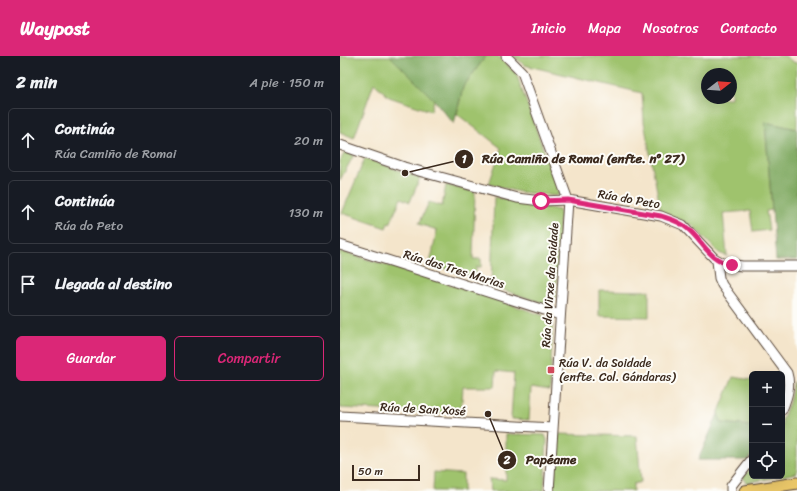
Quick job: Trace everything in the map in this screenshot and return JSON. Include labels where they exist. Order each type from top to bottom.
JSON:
[{"type":"main road","points":[[746,491],[784,488],[797,483]]},
{"type":"street","points":[[506,56],[522,72],[568,200]]},
{"type":"street","name":"Rúa do Peto","points":[[340,145],[404,167],[517,198],[541,201],[568,200],[661,216],[688,228],[717,260]]},
{"type":"street","name":"Rúa da Virxe da Soidade","points":[[549,491],[568,200]]},
{"type":"street","name":"Rúa das Tres Marias","points":[[340,245],[560,315]]},
{"type":"street","points":[[783,407],[788,396],[789,385],[787,373],[722,285],[719,278],[717,260],[742,266],[797,266]]},
{"type":"street","name":"Rúa de San Xosé","points":[[340,416],[553,428]]},
{"type":"street","points":[[731,491],[731,486],[749,463]]},
{"type":"green space","points":[[340,56],[390,56],[434,100],[431,111],[389,97],[374,83],[354,138],[340,132]]},
{"type":"green space","points":[[390,56],[486,56],[463,87],[454,124],[434,100]]},
{"type":"green space","points":[[486,56],[498,56],[516,73],[559,193],[557,196],[519,192],[489,184],[501,148],[457,114],[463,87]]},
{"type":"green space","points":[[514,56],[785,56],[797,63],[797,129],[765,122],[772,210],[766,211],[769,230],[753,232],[750,211],[723,213],[727,256],[719,253],[692,225],[661,212],[644,122],[642,93],[524,65]]},
{"type":"green space","points":[[765,122],[797,129],[797,260],[776,260]]},
{"type":"green space","points":[[345,152],[354,155],[340,180],[340,161]]},
{"type":"green space","points":[[365,158],[420,178],[410,202],[401,198],[390,224],[388,223],[386,228],[342,213]]},
{"type":"green space","points":[[446,185],[475,192],[473,259],[481,259],[481,267],[476,267],[476,278],[430,264],[437,230],[419,224],[429,202],[442,206]]},
{"type":"green space","points":[[494,197],[559,210],[556,297],[549,305],[491,286]]},
{"type":"green space","points":[[340,251],[472,291],[553,319],[550,391],[531,388],[529,420],[511,419],[514,373],[496,371],[495,387],[463,387],[461,414],[340,408]]},
{"type":"green space","points":[[599,290],[649,291],[649,317],[599,316]]},
{"type":"green space","points":[[733,377],[749,380],[749,426],[722,423],[718,414]]},
{"type":"green space","points":[[794,381],[797,384],[797,473],[785,475],[785,413]]},
{"type":"green space","points":[[718,414],[722,423],[749,426],[748,460],[698,460]]},
{"type":"green space","points":[[506,434],[545,435],[547,440],[544,491],[491,491],[489,479],[506,480]]},
{"type":"green space","points":[[557,434],[637,436],[641,482],[633,484],[633,491],[554,491]]},
{"type":"green space","points":[[749,470],[749,479],[766,479],[746,483],[743,477]]},
{"type":"green space","points":[[434,472],[463,474],[463,491],[433,491]]},
{"type":"place","name":"Rúa Camiño de Romai (enfte. nº 27)","points":[[405,173]]},
{"type":"place","name":"Rúa V. da Soidade (enfte. Col. Gándaras)","points":[[551,370]]},
{"type":"place","name":"Papéame","points":[[488,414]]},
{"type":"route","points":[[541,201],[568,200],[661,216],[688,228],[714,258],[723,263],[732,265]]}]
